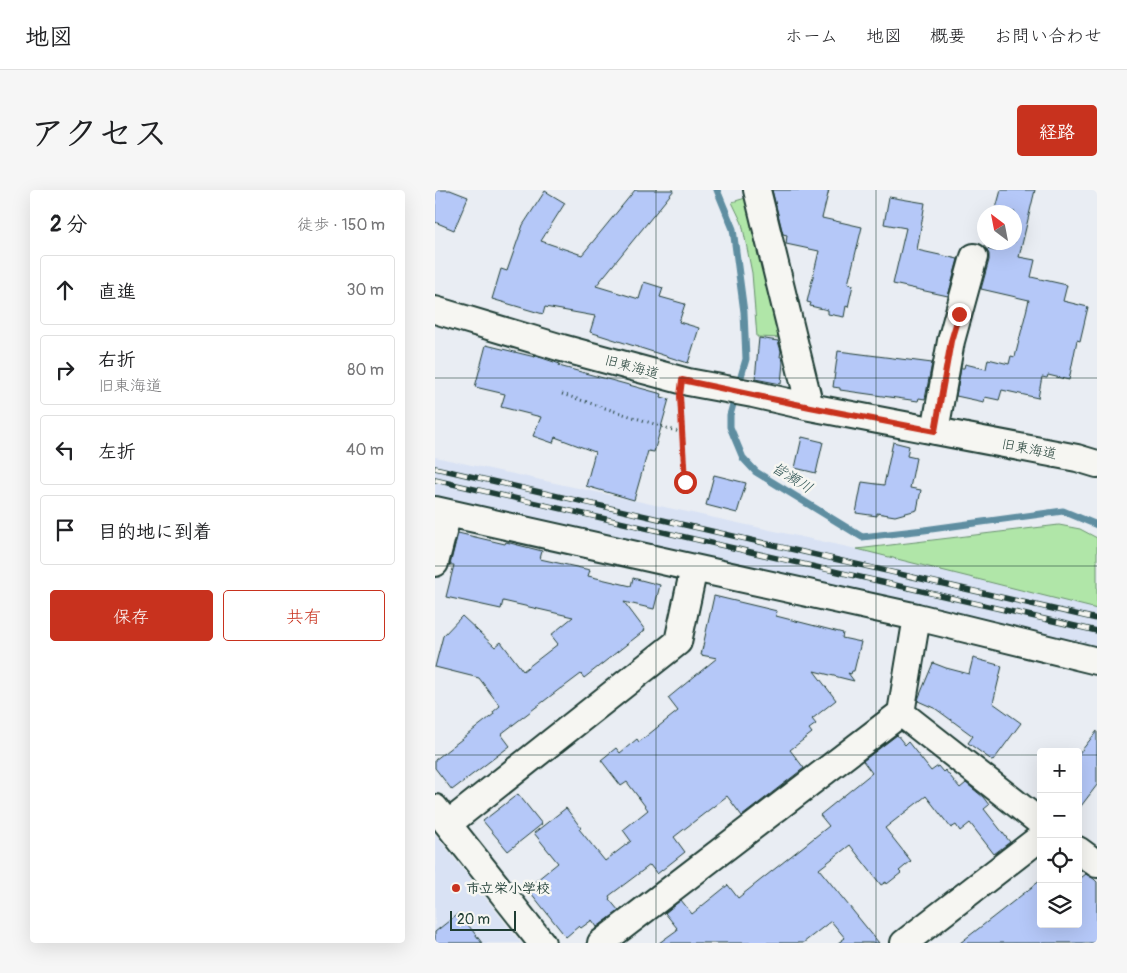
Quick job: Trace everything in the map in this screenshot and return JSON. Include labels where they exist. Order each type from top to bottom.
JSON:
[{"type":"street","points":[[757,190],[810,407]]},
{"type":"street","points":[[935,431],[951,341],[974,257]]},
{"type":"street","name":"旧東海道","points":[[435,310],[562,348],[682,380],[810,407],[1077,458],[1097,464]]},
{"type":"street","points":[[435,563],[441,511],[917,617],[1097,661]]},
{"type":"street","points":[[542,943],[441,816],[677,642],[694,568]]},
{"type":"street","points":[[601,943],[901,714],[917,617]]},
{"type":"street","points":[[901,714],[1037,820]]},
{"type":"street","points":[[904,943],[1040,838]]},
{"type":"street","points":[[1082,853],[1097,864]]},
{"type":"path","points":[[682,380],[680,396],[685,482]]},
{"type":"path","points":[[561,394],[682,433]]},
{"type":"shaded area","points":[[435,457],[857,549],[1097,609],[1097,648],[435,496]]},
{"type":"shaded area","name":"市立栄小学校","points":[[435,834],[521,943],[435,943]]},
{"type":"green space","points":[[749,197],[783,338],[757,337],[752,273],[742,223],[732,202]]},
{"type":"green space","points":[[1059,525],[1080,529],[1097,538],[1097,609],[857,549]]},
{"type":"building","points":[[435,190],[450,190],[468,197],[454,230],[435,222]]},
{"type":"building","points":[[635,190],[674,190],[596,286],[639,299],[644,282],[663,288],[660,297],[685,304],[679,322],[699,328],[688,363],[590,332],[595,316],[545,307],[543,314],[492,299],[501,269],[507,271],[523,225],[545,191],[565,203],[541,241],[582,255]]},
{"type":"building","points":[[772,190],[829,190],[822,218],[862,227],[848,284],[853,285],[844,317],[828,314],[828,310],[810,306],[811,303],[807,302],[819,251],[786,244],[787,235],[783,234]]},
{"type":"building","points":[[1001,190],[1035,190],[1022,244],[1022,205],[997,205]]},
{"type":"building","points":[[889,197],[925,203],[917,250],[958,259],[948,296],[893,284],[906,228],[884,224]]},
{"type":"building","points":[[987,250],[1021,250],[1019,257],[1035,260],[1031,277],[1067,285],[1063,301],[1088,307],[1080,341],[1077,340],[1069,380],[1048,375],[1047,378],[1042,377],[1038,398],[1002,390],[999,400],[985,397],[984,402],[956,396],[961,368],[964,368],[965,364],[986,369],[988,359],[1009,364],[1011,356],[1015,357],[1029,300],[981,289],[989,260]]},
{"type":"building","points":[[759,338],[778,341],[781,351],[780,357],[782,357],[783,362],[781,384],[755,379]]},
{"type":"building","points":[[486,345],[536,356],[560,364],[559,366],[662,394],[661,397],[669,399],[654,452],[648,451],[634,500],[586,486],[595,452],[555,437],[553,443],[533,436],[541,417],[501,407],[505,394],[475,387]]},
{"type":"building","points":[[838,351],[932,363],[925,399],[919,398],[918,401],[840,390],[840,388],[833,387]]},
{"type":"building","points":[[802,437],[823,442],[816,473],[795,468]]},
{"type":"building","points":[[893,442],[909,446],[907,456],[916,458],[910,488],[921,490],[917,510],[895,516],[877,513],[877,516],[856,513],[862,482],[884,485]]},
{"type":"building","points":[[714,475],[746,483],[737,513],[706,505]]},
{"type":"building","points":[[458,533],[542,551],[540,559],[590,570],[588,576],[631,586],[633,578],[660,585],[654,609],[624,602],[645,630],[584,678],[581,674],[501,734],[510,746],[452,790],[435,768],[435,760],[494,714],[493,712],[500,706],[479,678],[435,667],[443,636],[462,616],[495,647],[501,642],[523,671],[558,644],[551,635],[573,617],[503,601],[501,609],[446,597],[454,565],[450,565]]},
{"type":"building","points":[[714,596],[777,611],[776,616],[843,633],[842,638],[861,642],[854,671],[851,674],[848,673],[854,681],[814,671],[836,700],[812,719],[816,724],[809,729],[812,733],[790,750],[804,768],[742,816],[727,796],[674,837],[685,852],[657,874],[650,865],[609,896],[609,899],[619,911],[597,927],[592,920],[581,928],[579,926],[566,937],[527,888],[558,863],[534,833],[566,808],[581,828],[579,829],[605,861],[631,841],[623,830],[648,810],[627,782],[621,786],[601,760],[616,748],[620,753],[637,739],[639,742],[678,711],[668,698],[717,658],[701,655]]},
{"type":"building","points":[[973,658],[1002,666],[993,703],[1021,723],[993,761],[968,743],[973,736],[936,709],[918,701],[933,663],[969,674]]},
{"type":"building","points":[[1097,731],[1097,785],[1082,805],[1082,793],[1082,750]]},
{"type":"building","points":[[897,735],[905,745],[908,742],[931,771],[938,766],[943,772],[945,770],[960,788],[966,783],[983,797],[989,805],[984,809],[1010,842],[994,854],[970,823],[960,831],[956,825],[951,828],[926,796],[885,828],[911,861],[899,871],[901,873],[887,884],[886,882],[881,885],[850,845],[819,869],[879,943],[838,943],[845,938],[831,921],[803,943],[659,943],[677,930],[665,913],[681,900],[692,914],[728,885],[738,898],[829,826],[820,815],[872,773],[863,761]]},
{"type":"building","points":[[518,794],[542,824],[508,851],[483,821]]},
{"type":"building","points":[[1086,874],[1097,882],[1097,943],[960,943],[1037,883],[1037,928],[1082,928],[1082,877]]},
{"type":"building","points":[[459,913],[482,943],[435,943],[435,932]]},
{"type":"waterway","name":"皆瀬川","points":[[717,190],[733,229],[744,312],[746,359],[730,415],[730,427],[743,458],[756,472],[862,537],[1063,511],[1097,525]]},
{"type":"railway","points":[[435,468],[1097,619]]},
{"type":"railway","points":[[435,480],[1097,631]]},
{"type":"place","name":"市立栄小学校","points":[[456,888]]},
{"type":"route","points":[[685,482],[680,396],[682,380],[935,431],[951,341],[959,314]]}]
